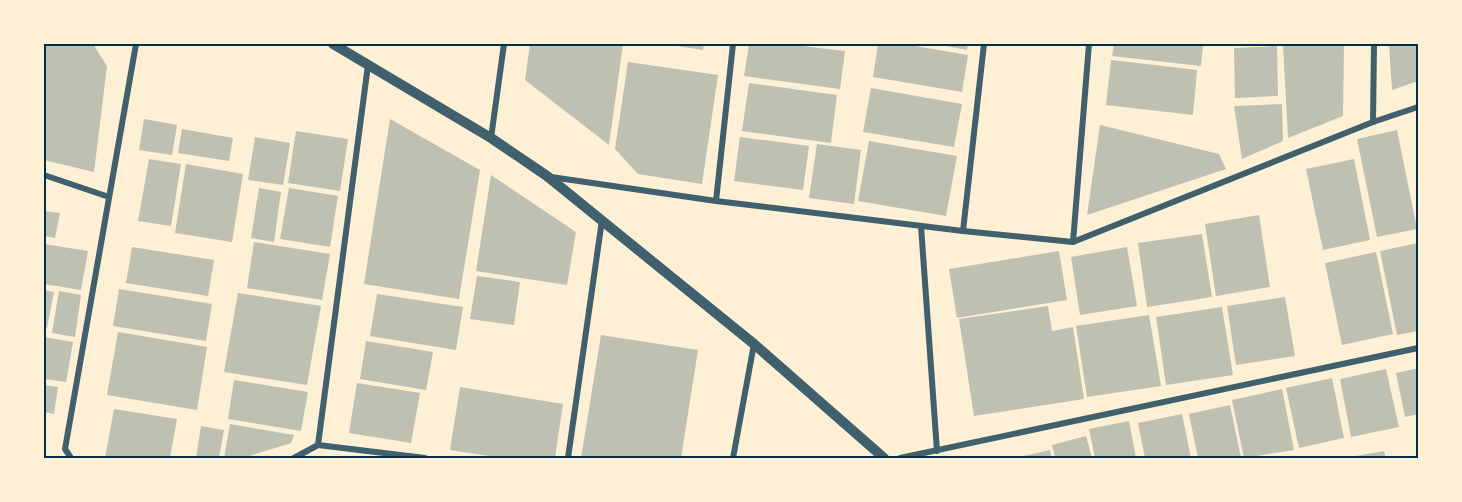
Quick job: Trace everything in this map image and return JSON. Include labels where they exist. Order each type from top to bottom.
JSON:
[{"type":"street","points":[[71,459],[65,449],[136,44]]},
{"type":"street","points":[[333,44],[491,138],[547,176],[754,344],[884,459]]},
{"type":"street","points":[[491,138],[504,44]]},
{"type":"street","points":[[716,201],[732,44]]},
{"type":"street","points":[[963,231],[984,44]]},
{"type":"street","points":[[1073,242],[1089,44]]},
{"type":"street","points":[[1373,122],[1374,44]]},
{"type":"street","points":[[318,445],[368,64]]},
{"type":"street","points":[[547,176],[716,201],[1073,242],[1373,122],[1419,107]]},
{"type":"street","points":[[44,175],[109,197]]},
{"type":"street","points":[[568,459],[602,220]]},
{"type":"street","points":[[921,226],[937,451]]},
{"type":"street","points":[[733,459],[754,344]]},
{"type":"street","points":[[900,459],[1419,348]]},
{"type":"street","points":[[294,459],[318,445],[425,459]]},
{"type":"building","points":[[44,44],[93,44],[107,66],[94,172],[44,160]]},
{"type":"building","points":[[530,44],[623,44],[609,145],[525,80]]},
{"type":"building","points":[[664,44],[704,44],[703,50]]},
{"type":"building","points":[[749,44],[785,44],[845,51],[840,89],[744,76]]},
{"type":"building","points":[[878,44],[903,44],[968,55],[962,92],[873,77]]},
{"type":"building","points":[[936,44],[968,44],[967,50]]},
{"type":"building","points":[[1114,44],[1203,44],[1201,66],[1112,56]]},
{"type":"building","points":[[1283,44],[1344,44],[1343,116],[1288,138]]},
{"type":"building","points":[[1389,44],[1418,44],[1418,81],[1392,90]]},
{"type":"building","points":[[1277,46],[1278,96],[1235,98],[1234,48]]},
{"type":"building","points":[[1111,60],[1197,70],[1193,115],[1106,105]]},
{"type":"building","points":[[628,62],[718,75],[702,184],[638,174],[615,149]]},
{"type":"building","points":[[749,83],[837,95],[831,143],[742,131]]},
{"type":"building","points":[[871,88],[962,104],[954,147],[863,132]]},
{"type":"building","points":[[1282,104],[1283,141],[1242,159],[1234,106]]},
{"type":"building","points":[[144,119],[177,125],[172,155],[139,150]]},
{"type":"building","points":[[390,119],[480,170],[459,299],[364,284]]},
{"type":"building","points":[[1100,125],[1219,154],[1226,169],[1087,215]]},
{"type":"building","points":[[182,129],[233,138],[229,161],[178,153]]},
{"type":"building","points":[[1397,130],[1417,229],[1377,237],[1357,139]]},
{"type":"building","points":[[296,131],[348,139],[340,191],[288,183]]},
{"type":"building","points":[[255,137],[290,143],[283,185],[248,180]]},
{"type":"building","points":[[740,137],[809,146],[803,190],[734,181]]},
{"type":"building","points":[[869,141],[957,156],[946,216],[858,201]]},
{"type":"building","points":[[817,144],[861,150],[854,204],[809,198]]},
{"type":"building","points":[[149,159],[181,164],[171,226],[138,221]]},
{"type":"building","points":[[1354,159],[1370,240],[1323,250],[1306,169]]},
{"type":"building","points":[[186,164],[243,174],[232,242],[175,233]]},
{"type":"building","points":[[491,175],[576,232],[567,285],[476,271]]},
{"type":"building","points":[[259,188],[281,192],[274,242],[251,238]]},
{"type":"building","points":[[289,188],[338,196],[330,247],[280,239]]},
{"type":"building","points":[[44,211],[60,213],[55,238],[44,236]]},
{"type":"building","points":[[1259,215],[1270,287],[1216,296],[1205,224]]},
{"type":"building","points":[[1202,234],[1212,297],[1147,307],[1138,243]]},
{"type":"building","points":[[254,242],[330,254],[322,300],[247,288]]},
{"type":"building","points":[[1418,243],[1418,331],[1397,335],[1380,251]]},
{"type":"building","points":[[44,244],[88,251],[81,290],[44,284]]},
{"type":"building","points":[[132,247],[214,260],[208,296],[126,283]]},
{"type":"building","points":[[1127,247],[1137,306],[1080,315],[1071,257]]},
{"type":"building","points":[[1059,251],[1067,300],[957,318],[949,269]]},
{"type":"building","points":[[1376,252],[1393,334],[1342,345],[1325,263]]},
{"type":"building","points":[[477,276],[520,282],[514,325],[470,319]]},
{"type":"building","points":[[119,289],[212,304],[206,341],[113,326]]},
{"type":"building","points":[[44,290],[54,292],[47,328],[44,327]]},
{"type":"building","points":[[59,291],[81,295],[75,337],[52,333]]},
{"type":"building","points":[[238,293],[321,306],[307,385],[224,372]]},
{"type":"building","points":[[377,294],[463,307],[456,350],[370,336]]},
{"type":"building","points":[[1285,297],[1295,356],[1236,365],[1227,306]]},
{"type":"building","points":[[1048,306],[1052,331],[1073,327],[1084,399],[974,416],[959,319]]},
{"type":"building","points":[[1222,307],[1233,375],[1166,385],[1156,317]]},
{"type":"building","points":[[1149,315],[1161,386],[1087,397],[1076,326]]},
{"type":"building","points":[[118,332],[207,347],[197,410],[107,395]]},
{"type":"building","points":[[601,335],[698,350],[681,458],[581,458]]},
{"type":"building","points":[[44,337],[73,342],[66,382],[44,379]]},
{"type":"building","points":[[366,341],[433,352],[426,390],[360,379]]},
{"type":"building","points":[[1418,368],[1418,414],[1405,417],[1396,373]]},
{"type":"building","points":[[1386,369],[1399,427],[1351,437],[1340,379]]},
{"type":"building","points":[[1332,378],[1344,438],[1299,448],[1286,388]]},
{"type":"building","points":[[234,380],[308,392],[301,431],[228,419]]},
{"type":"building","points":[[357,383],[420,393],[411,443],[349,433]]},
{"type":"building","points":[[44,385],[58,387],[54,414],[44,412]]},
{"type":"building","points":[[460,387],[563,404],[555,458],[502,458],[450,450]]},
{"type":"building","points":[[1282,389],[1294,450],[1244,458],[1232,400]]},
{"type":"building","points":[[1230,405],[1241,458],[1198,458],[1189,414]]},
{"type":"building","points":[[114,409],[177,419],[170,458],[105,458]]},
{"type":"building","points":[[1182,414],[1191,458],[1145,458],[1138,423]]},
{"type":"building","points":[[1129,421],[1136,458],[1095,458],[1089,429]]},
{"type":"building","points":[[230,424],[294,435],[291,443],[243,458],[224,458]]},
{"type":"building","points":[[201,426],[224,430],[219,458],[196,458]]},
{"type":"building","points":[[1086,436],[1092,458],[1055,458],[1052,445]]},
{"type":"building","points":[[1050,450],[1052,458],[1015,458]]},
{"type":"building","points":[[1384,451],[1386,458],[1351,458],[1351,457]]}]
